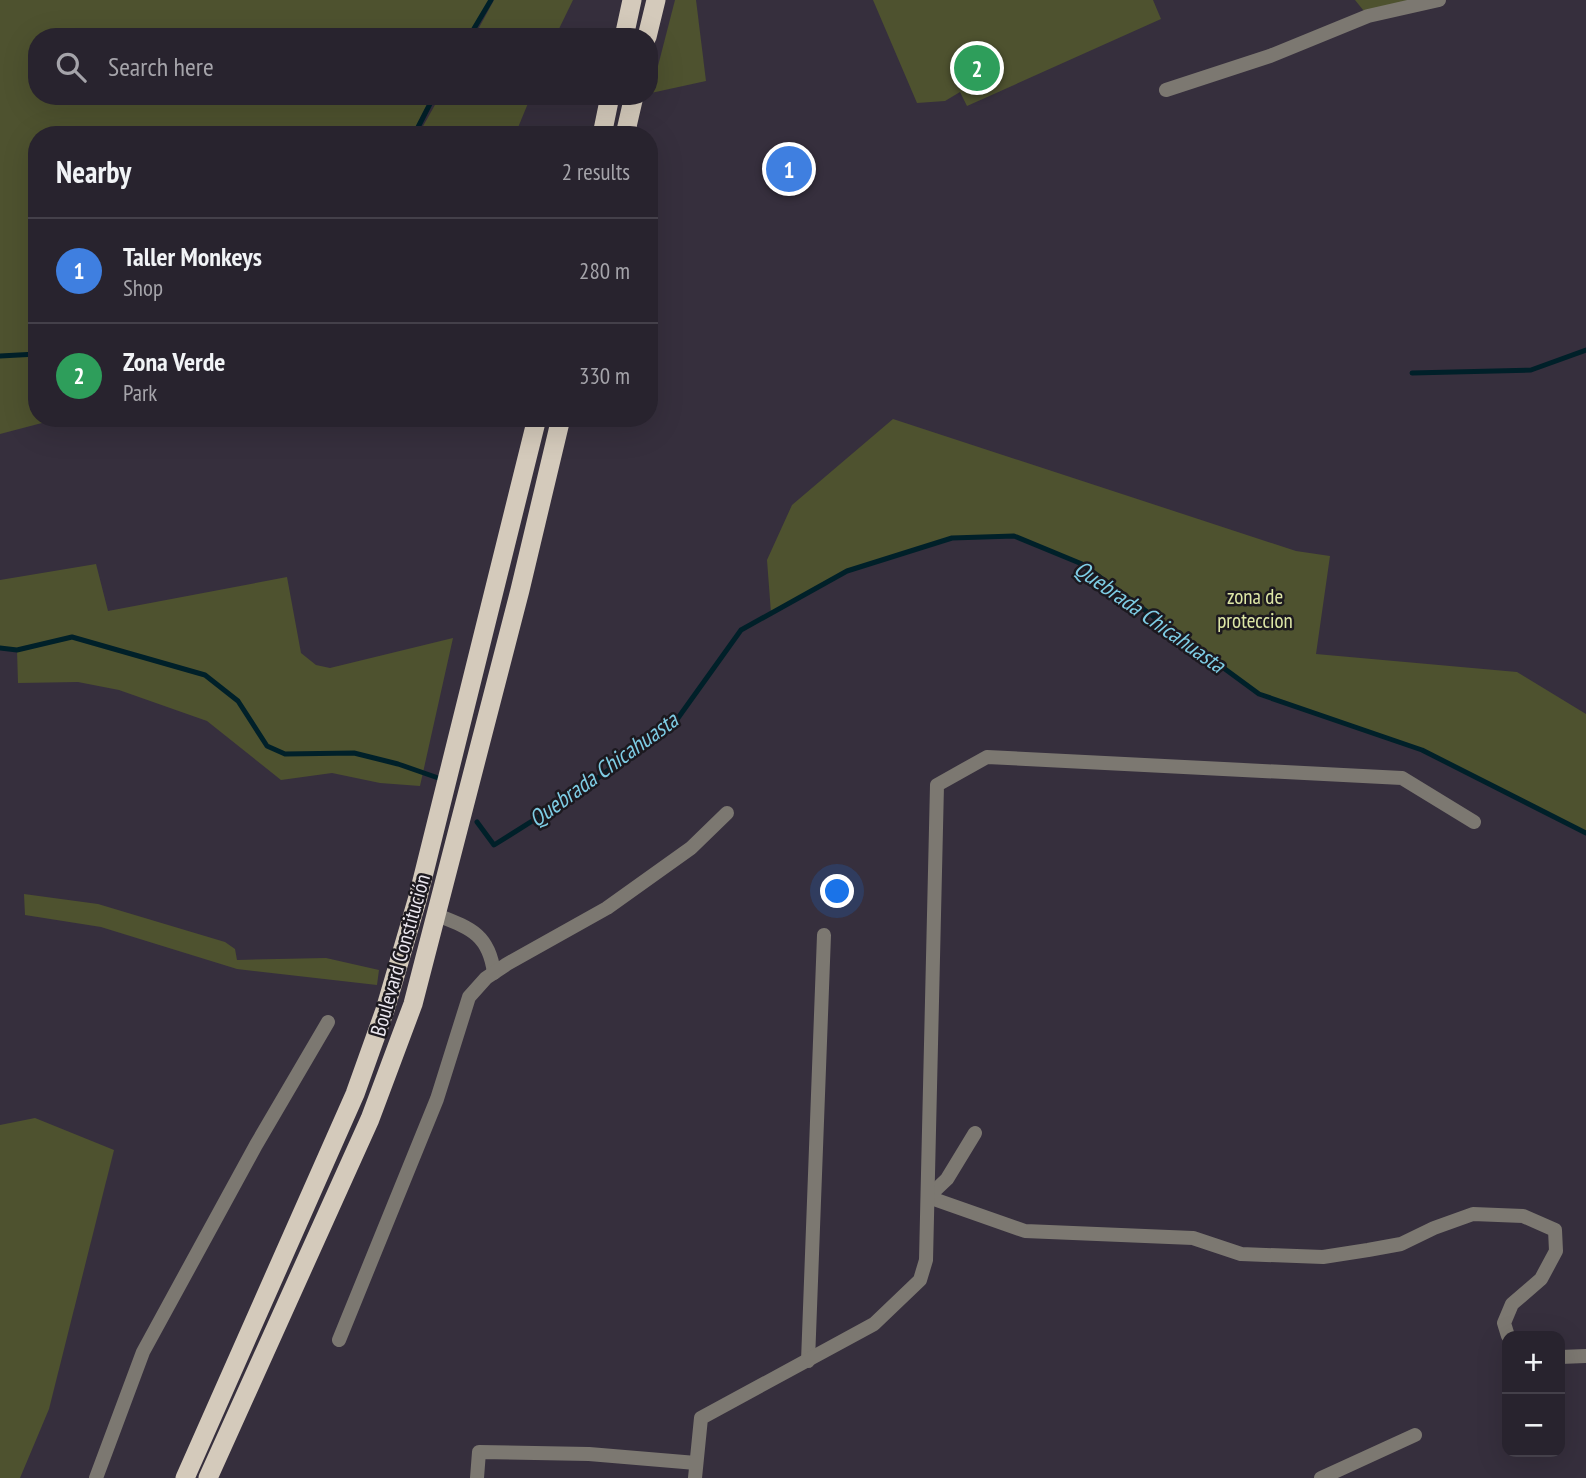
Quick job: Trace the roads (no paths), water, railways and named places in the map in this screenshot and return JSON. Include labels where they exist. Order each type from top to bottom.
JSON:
[{"type":"highway","points":[[626,28],[632,0]]},
{"type":"highway","points":[[649,28],[656,0]]},
{"type":"highway","points":[[604,126],[608,105]]},
{"type":"highway","points":[[627,126],[632,105]]},
{"type":"highway","name":"Boulevard Constitución","points":[[185,1478],[355,1094],[385,1010],[418,897],[535,427]]},
{"type":"highway","name":"Boulevard Constitución","points":[[208,1478],[370,1119],[413,1004],[559,427]]},
{"type":"street","points":[[1166,90],[1270,56],[1368,16],[1439,0]]},
{"type":"street","points":[[695,1478],[701,1418],[874,1324],[920,1280],[926,1260],[937,785],[987,757],[1402,778],[1474,822]]},
{"type":"street","points":[[339,1340],[437,1099],[469,998],[494,973],[607,908],[691,848],[727,813]]},
{"type":"street","points":[[437,915],[467,927],[483,940],[492,956],[494,973]]},
{"type":"street","points":[[808,1361],[824,935]]},
{"type":"street","points":[[96,1478],[143,1352],[256,1144],[328,1022]]},
{"type":"street","points":[[928,1197],[947,1179],[975,1133]]},
{"type":"street","points":[[928,1197],[1026,1231],[1194,1238],[1241,1254],[1312,1257],[1401,1244],[1473,1214],[1523,1216],[1555,1230],[1556,1251],[1541,1279],[1512,1304],[1504,1323],[1506,1331]]},
{"type":"street","points":[[1565,1357],[1586,1356]]},
{"type":"street","points":[[1321,1478],[1415,1435]]},
{"type":"street","points":[[477,1478],[479,1452],[589,1454],[696,1463]]},
{"type":"waterway","points":[[474,28],[491,0]]},
{"type":"waterway","points":[[419,126],[429,105]]},
{"type":"waterway","points":[[1412,373],[1531,370],[1586,350]]},
{"type":"waterway","points":[[0,356],[28,354]]},
{"type":"waterway","name":"Quebrada Chicahuasta","points":[[477,822],[494,845],[583,789],[678,718],[741,630],[847,571],[952,538],[1014,536],[1082,564],[1259,694],[1422,750],[1586,833]]},
{"type":"waterway","name":"Quebrada Chicahuasta","points":[[0,648],[17,650],[72,637],[205,675],[238,701],[267,746],[285,754],[354,753],[398,764],[444,780]]},
{"type":"place","name":"Zona Verde","points":[[977,68]]},
{"type":"place","name":"Taller Monkeys","points":[[789,169]]},
{"type":"park label","name":"zona de proteccion","points":[[1255,608]]}]
